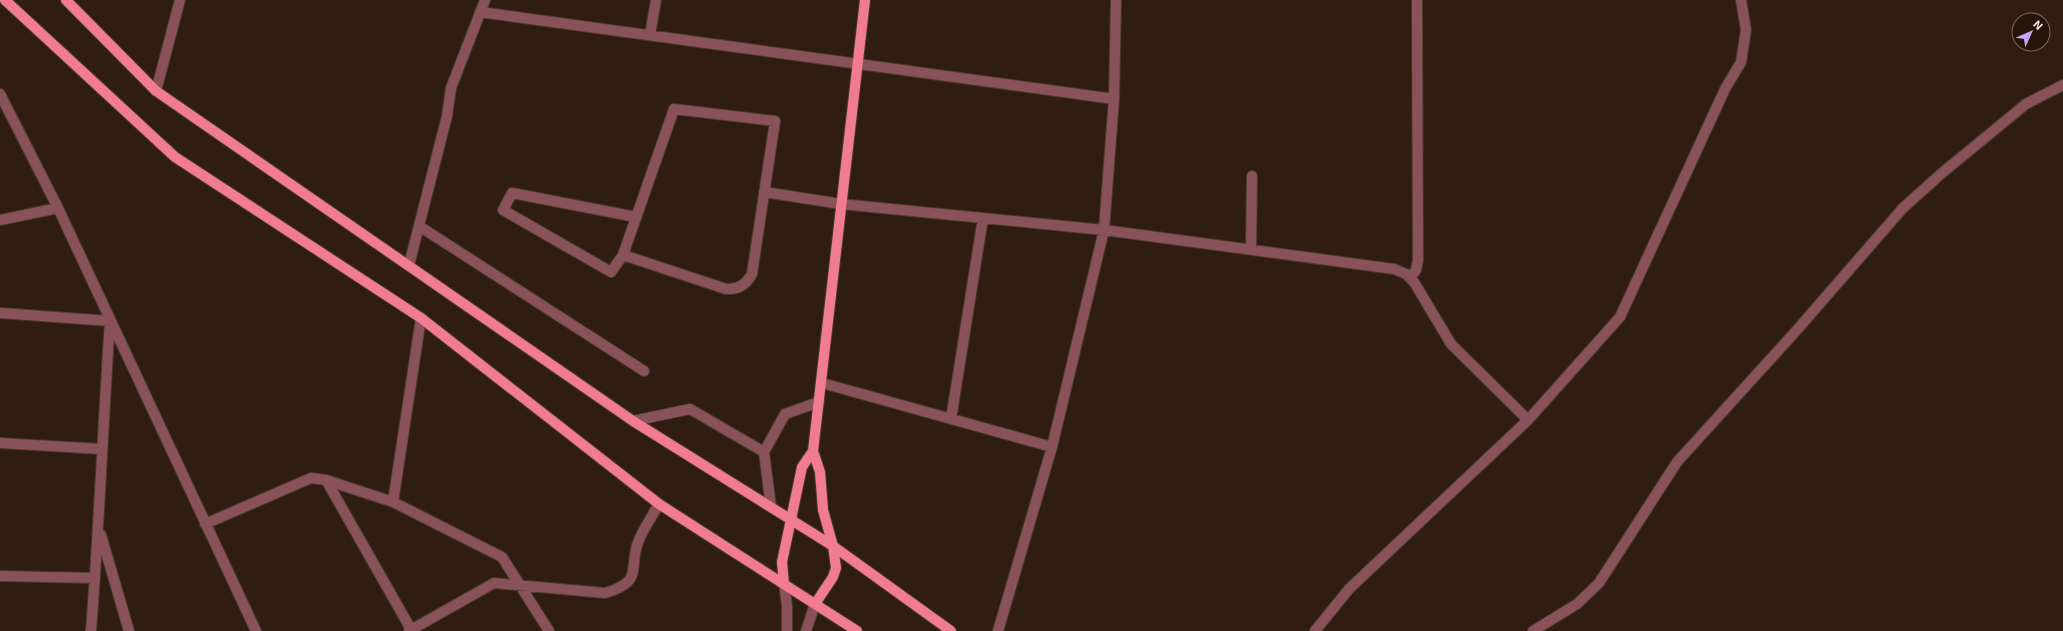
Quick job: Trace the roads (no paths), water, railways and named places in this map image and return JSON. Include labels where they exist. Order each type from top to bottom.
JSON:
[{"type":"main road","points":[[5,0],[175,157],[421,318],[659,504],[857,631]]},
{"type":"main road","points":[[66,0],[156,91],[633,421],[834,546],[951,631]]},
{"type":"main road","points":[[815,604],[833,577],[836,568],[834,546],[823,510],[820,472],[813,451],[866,0]]},
{"type":"main road","points":[[784,584],[782,562],[802,467],[813,451]]},
{"type":"street","points":[[156,91],[180,0]]},
{"type":"street","points":[[409,265],[447,116],[451,88],[485,0]]},
{"type":"street","points":[[650,35],[656,0]]},
{"type":"street","points":[[998,631],[1052,447],[1104,230],[1114,99],[1116,0]]},
{"type":"street","points":[[1410,278],[1416,270],[1418,260],[1417,0]]},
{"type":"street","points":[[1315,631],[1349,589],[1528,420],[1620,317],[1725,89],[1741,62],[1746,30],[1741,0]]},
{"type":"street","points":[[480,12],[1114,99]]},
{"type":"street","points":[[1533,631],[1577,604],[1599,583],[1677,462],[1796,331],[1903,208],[1942,172],[2026,104],[2063,85]]},
{"type":"street","points":[[0,94],[58,208],[256,631]]},
{"type":"street","points":[[623,255],[726,289],[739,288],[745,284],[752,274],[775,121],[674,109],[623,255],[611,272],[503,210],[512,193],[636,217]]},
{"type":"street","points":[[1251,250],[1252,176]]},
{"type":"street","points":[[764,192],[841,204],[1104,230],[1394,270],[1410,278],[1450,344],[1528,420]]},
{"type":"street","points":[[0,220],[58,208]]},
{"type":"street","points":[[951,419],[983,218]]},
{"type":"street","points":[[419,226],[644,371]]},
{"type":"street","points":[[0,313],[110,321]]},
{"type":"street","points":[[393,502],[421,318]]},
{"type":"street","points":[[91,631],[99,529],[101,449],[110,321]]},
{"type":"street","points":[[822,383],[1052,447]]},
{"type":"street","points":[[771,506],[764,452],[785,414],[819,402]]},
{"type":"street","points":[[633,421],[690,409],[764,452]]},
{"type":"street","points":[[0,442],[101,449]]},
{"type":"street","points":[[205,524],[311,478],[326,480],[393,502],[502,557],[522,586],[549,631]]},
{"type":"street","points":[[326,480],[411,631],[494,583],[605,593],[616,590],[626,583],[633,574],[638,541],[659,504]]},
{"type":"street","points":[[99,529],[129,631]]},
{"type":"street","points":[[0,576],[95,578]]},
{"type":"street","points":[[784,584],[787,606],[787,631]]},
{"type":"street","points":[[806,631],[815,604]]}]
